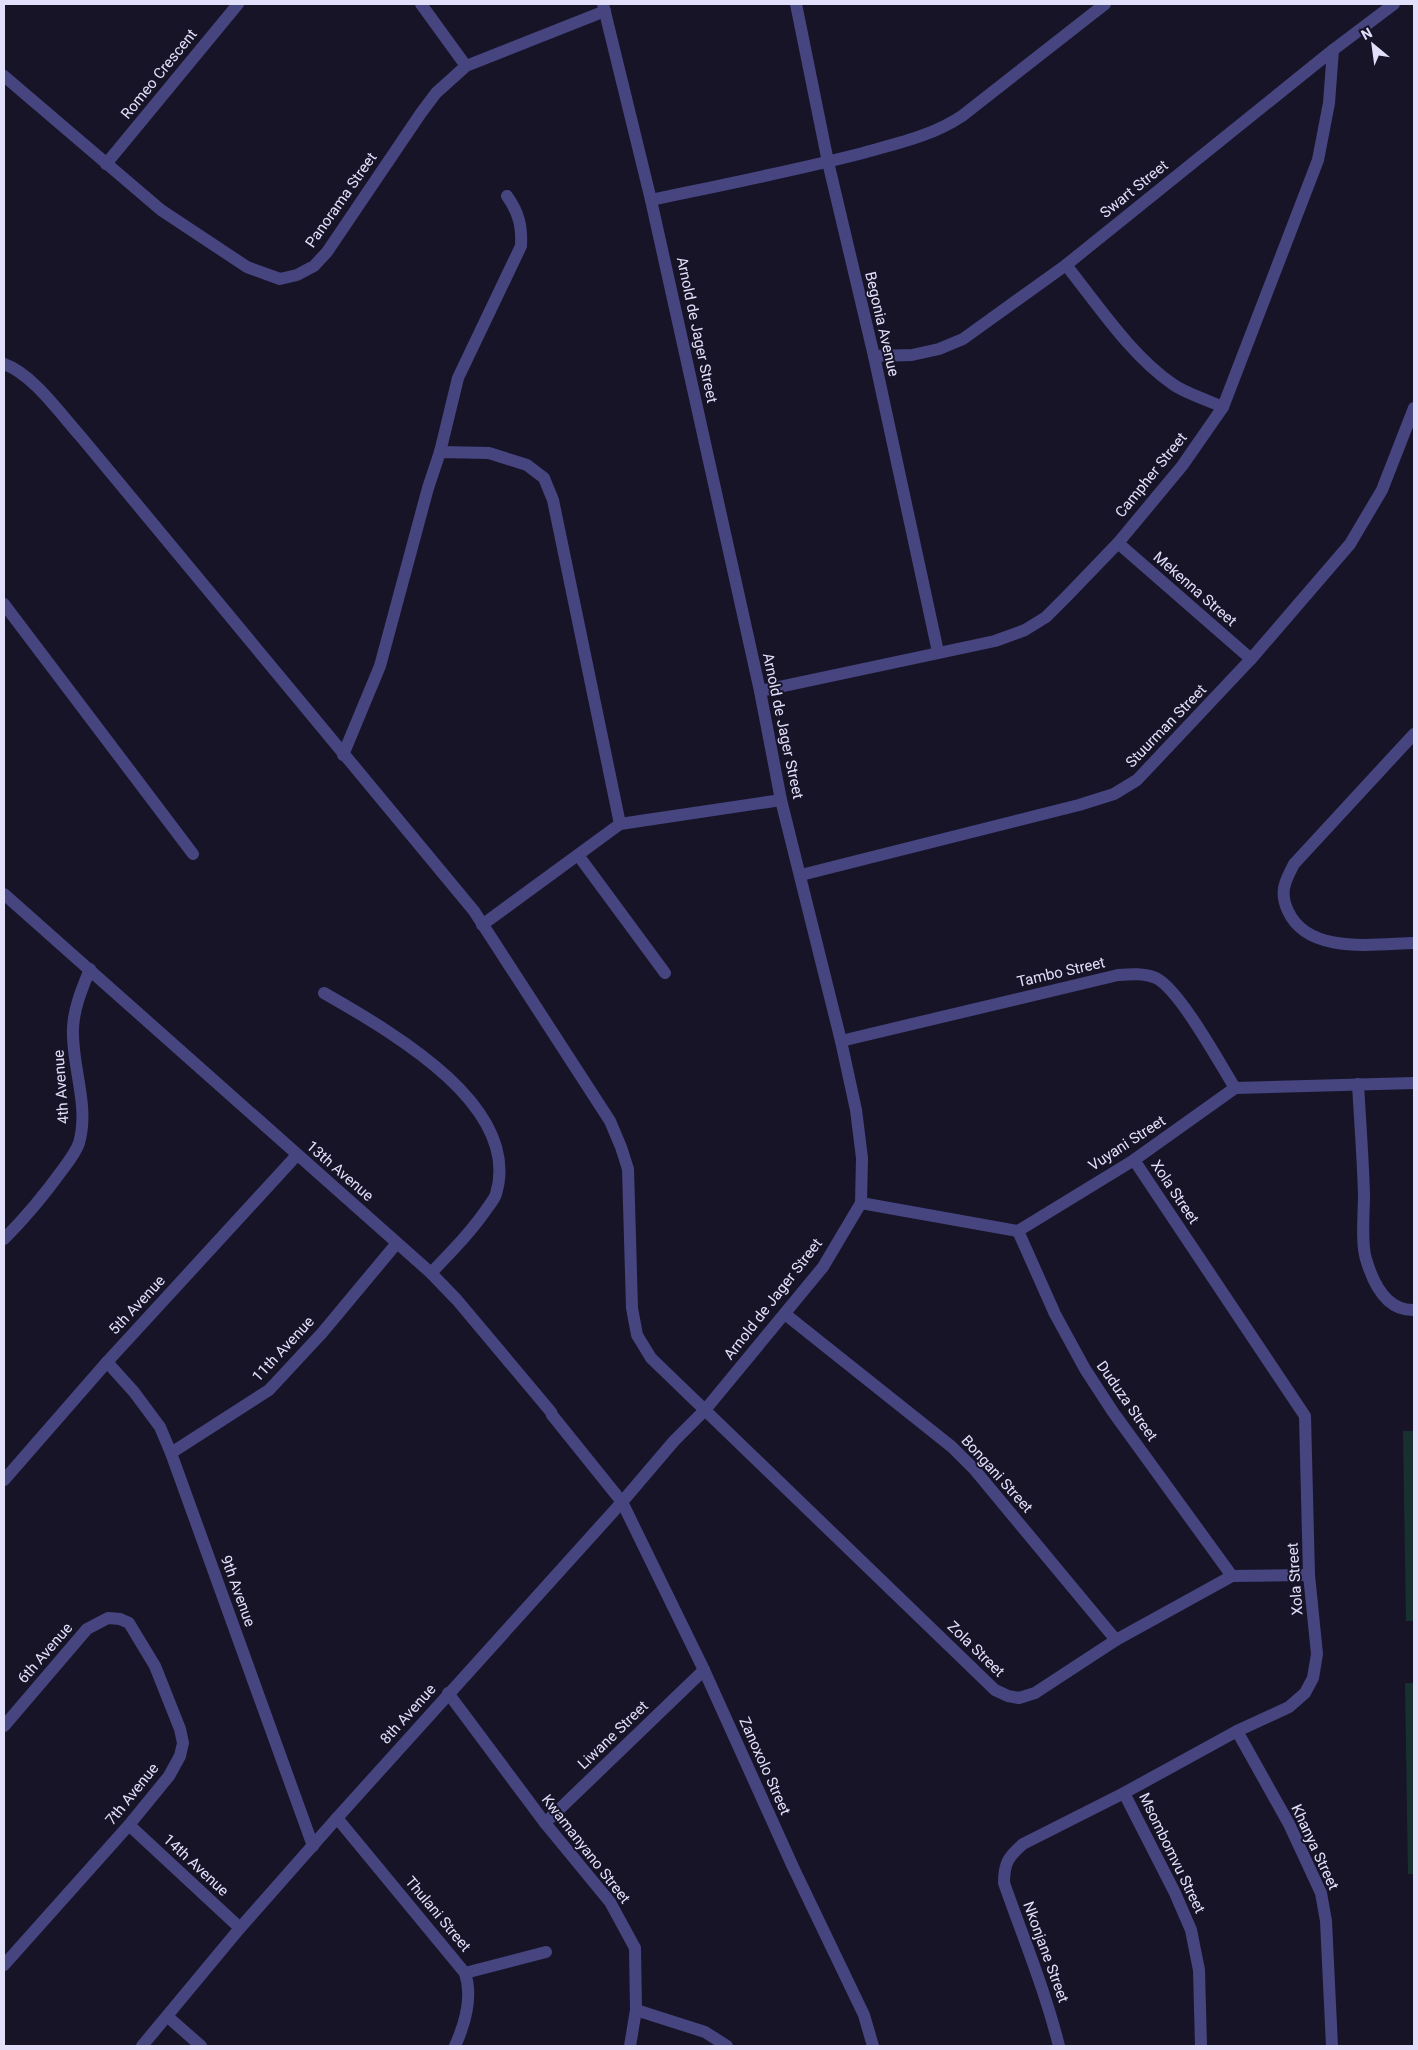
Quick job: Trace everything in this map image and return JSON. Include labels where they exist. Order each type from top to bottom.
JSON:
[{"type":"street","name":"Romeo Crescent","points":[[106,164],[238,4]]},
{"type":"street","points":[[421,4],[466,66]]},
{"type":"street","name":"Begonia Avenue","points":[[796,4],[828,162],[874,356],[938,652]]},
{"type":"street","points":[[651,200],[828,162],[920,137],[944,128],[1105,4]]},
{"type":"street","name":"Swart Street","points":[[874,356],[912,356],[939,349],[963,339],[1066,265],[1333,50],[1394,4]]},
{"type":"street","name":"Panorama Street","points":[[4,76],[161,210],[247,267],[280,279],[297,275],[314,266],[327,252],[426,106],[436,93],[466,66],[604,8]]},
{"type":"street","name":"Arnold de Jager Street","points":[[604,8],[651,200],[760,691],[781,800],[841,1040],[857,1120],[862,1158],[861,1203],[823,1267],[705,1410]]},
{"type":"street","name":"Campher Street","points":[[760,691],[995,641],[1025,630],[1046,617],[1118,543],[1182,466],[1223,408],[1318,160],[1329,103],[1333,50]]},
{"type":"street","points":[[343,755],[380,666],[428,488],[440,452],[458,378],[521,246],[522,227],[513,205],[506,196]]},
{"type":"street","points":[[1066,265],[1136,352],[1157,372],[1175,386],[1223,408]]},
{"type":"street","name":"Zola Street","points":[[4,364],[13,367],[40,390],[82,438],[474,911],[610,1122],[622,1147],[628,1169],[632,1308],[637,1335],[651,1358],[995,1690],[1008,1696],[1019,1698],[1035,1693],[1116,1640],[1232,1576],[1309,1575]]},
{"type":"street","name":"Stuurman Street","points":[[801,875],[1079,805],[1114,794],[1138,780],[1251,659],[1350,544],[1382,490],[1414,408]]},
{"type":"street","points":[[440,452],[489,454],[527,465],[544,478],[553,500],[620,824]]},
{"type":"street","name":"Mekenna Street","points":[[1118,543],[1251,659]]},
{"type":"street","points":[[4,604],[192,854]]},
{"type":"street","points":[[1414,734],[1294,864],[1284,882],[1283,900],[1292,920],[1308,934],[1329,942],[1352,944],[1414,943]]},
{"type":"street","points":[[482,925],[620,824],[781,800]]},
{"type":"street","points":[[578,855],[665,973]]},
{"type":"street","name":"13th Avenue","points":[[4,899],[90,969],[431,1273],[457,1300],[552,1412],[552,1415],[622,1502]]},
{"type":"street","name":"4th Avenue","points":[[4,1239],[49,1188],[74,1154],[79,1142],[81,1122],[80,1094],[73,1030],[76,1004],[90,969]]},
{"type":"street","name":"Tambo Street","points":[[841,1040],[1118,975],[1141,974],[1158,979],[1174,994],[1235,1088]]},
{"type":"street","points":[[324,992],[378,1024],[424,1055],[460,1089],[488,1126],[500,1159],[496,1195],[475,1226],[431,1273]]},
{"type":"street","points":[[1235,1088],[1414,1083]]},
{"type":"street","points":[[1358,1084],[1364,1190],[1365,1258],[1375,1284],[1386,1299],[1404,1310],[1414,1310]]},
{"type":"street","name":"Vuyani Street","points":[[1018,1230],[1134,1160],[1235,1088]]},
{"type":"street","name":"5th Avenue","points":[[4,1480],[107,1362],[297,1155]]},
{"type":"street","name":"Xola Street","points":[[1004,1868],[1010,1856],[1023,1844],[1124,1793],[1238,1731],[1289,1707],[1304,1693],[1313,1678],[1317,1654],[1309,1575],[1305,1416],[1134,1160]]},
{"type":"street","points":[[861,1203],[1018,1230]]},
{"type":"street","name":"Duduza Street","points":[[1018,1230],[1055,1314],[1085,1369],[1113,1412],[1232,1576]]},
{"type":"street","name":"11th Avenue","points":[[171,1453],[269,1390],[322,1333],[398,1243]]},
{"type":"street","name":"Bongani Street","points":[[785,1314],[952,1447],[974,1469],[1116,1640]]},
{"type":"street","name":"9th Avenue","points":[[107,1362],[134,1392],[160,1427],[313,1846]]},
{"type":"street","name":"8th Avenue","points":[[142,2046],[240,1928],[337,1818],[622,1502],[674,1441],[705,1410]]},
{"type":"street","name":"Zanoxolo Street","points":[[622,1502],[704,1670],[793,1867],[864,2015],[873,2046]]},
{"type":"street","name":"6th Avenue","points":[[4,1726],[87,1629],[108,1618],[120,1619]]},
{"type":"street","name":"7th Avenue","points":[[4,1965],[129,1825],[169,1776],[180,1756],[183,1743],[180,1729],[155,1666],[129,1623],[120,1619]]},
{"type":"street","name":"Liwane Street","points":[[545,1823],[704,1670]]},
{"type":"street","name":"Kwamanyano Street","points":[[448,1693],[545,1823],[610,1902],[635,1948],[636,2010],[630,2046]]},
{"type":"street","name":"Khanya Street","points":[[1238,1731],[1289,1824],[1321,1893],[1326,1921],[1332,2046]]},
{"type":"street","name":"Msombomvu Street","points":[[1124,1793],[1176,1893],[1191,1930],[1199,1970],[1201,2046]]},
{"type":"street","name":"Thulani Street","points":[[337,1818],[465,1974],[469,1986],[464,2026],[455,2046]]},
{"type":"street","name":"14th Avenue","points":[[129,1825],[240,1928]]},
{"type":"street","name":"Nkonjane Street","points":[[1004,1868],[1004,1883],[1038,1973],[1059,2046]]},
{"type":"street","points":[[465,1974],[546,1952]]},
{"type":"street","points":[[636,2010],[705,2032],[727,2046]]},
{"type":"street","points":[[168,2017],[202,2046]]},
{"type":"green space","points":[[1403,1431],[1414,1431],[1414,1621],[1406,1621]]},
{"type":"green space","points":[[1405,1683],[1414,1683],[1414,1874],[1408,1874]]}]
